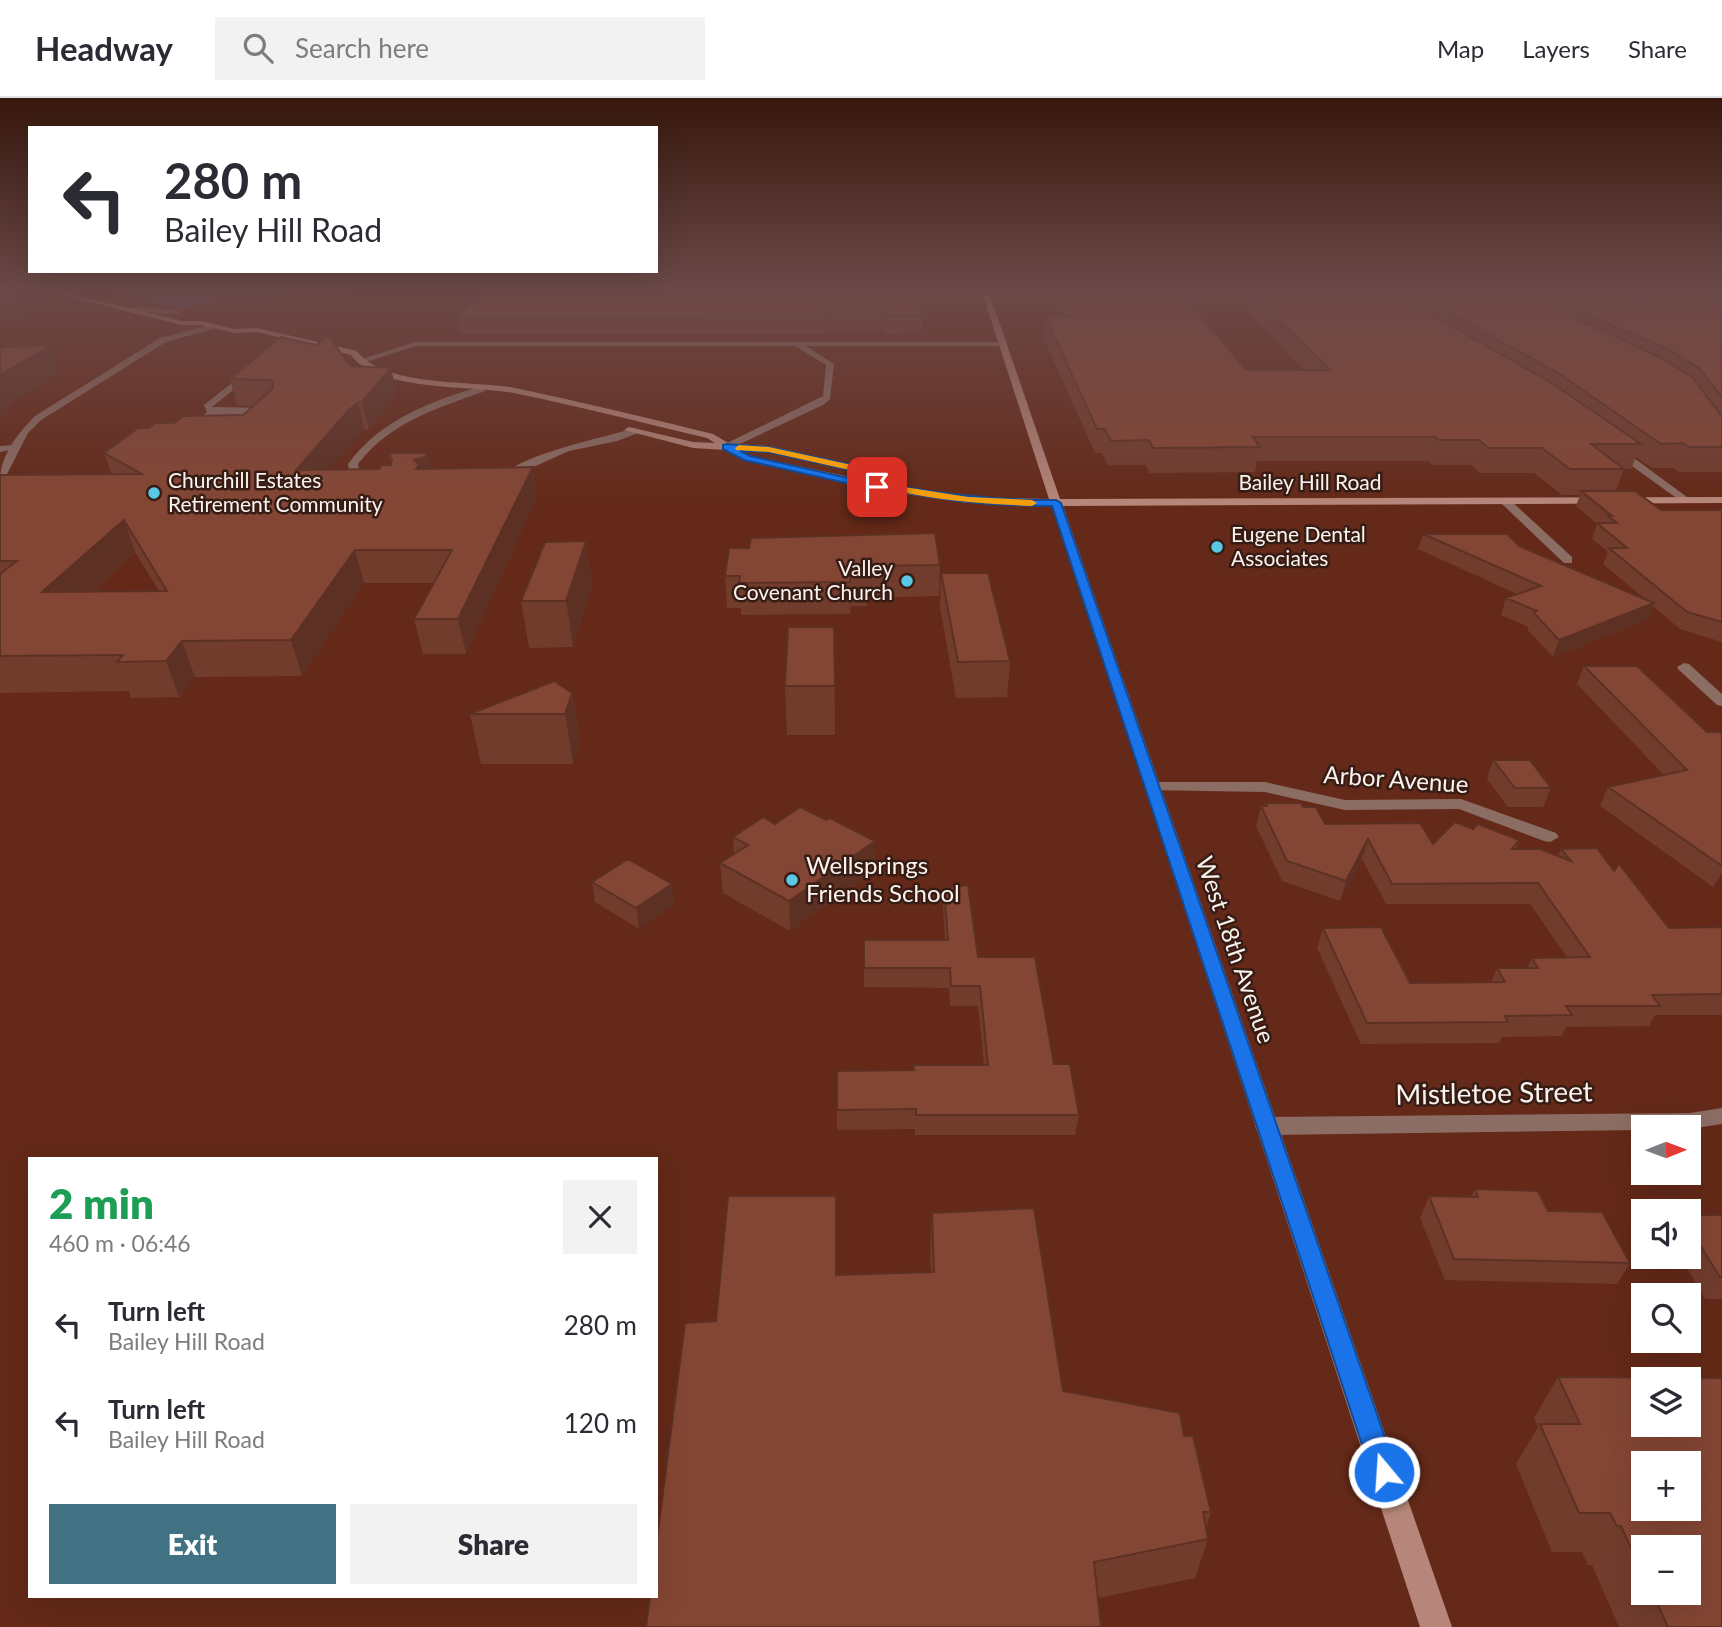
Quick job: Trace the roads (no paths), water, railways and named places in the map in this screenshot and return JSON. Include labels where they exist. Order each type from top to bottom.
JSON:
[{"type":"main road","name":"Bailey Hill Road","points":[[352,360],[396,363]]},
{"type":"main road","name":"West 18th Avenue","points":[[1009,360],[1436,1627]]},
{"type":"main road","name":"Bailey Hill Road","points":[[360,361],[376,370],[444,386],[511,390],[710,436],[747,458],[832,478],[968,500],[1056,503],[1722,500]]},
{"type":"main road","name":"Bailey Hill Road","points":[[454,376],[466,379],[489,396],[515,402]]},
{"type":"main road","name":"Bailey Hill Road","points":[[614,426],[693,445],[727,447]]},
{"type":"street","points":[[0,478],[26,429],[38,418],[130,360]]},
{"type":"street","points":[[727,447],[820,403],[827,397],[830,364],[823,360]]},
{"type":"street","points":[[212,412],[180,439],[246,439],[275,411],[212,412],[207,407],[259,364]]},
{"type":"street","points":[[377,489],[355,479],[352,469],[368,445],[409,416],[482,389]]},
{"type":"street","points":[[498,478],[525,469],[566,449],[614,439],[635,431]]},
{"type":"street","points":[[1607,443],[1686,500]]},
{"type":"street","points":[[0,449],[15,448]]},
{"type":"street","points":[[1506,502],[1568,560]]},
{"type":"street","points":[[1684,667],[1722,702]]},
{"type":"street","name":"Arbor Avenue","points":[[1152,787],[1265,787],[1335,804],[1461,804],[1550,837]]},
{"type":"street","name":"Mistletoe Street","points":[[1266,1126],[1690,1121],[1722,1116]]},
{"type":"place","name":"Churchill Estates Retirement Community","points":[[154,493]]},
{"type":"place","name":"Eugene Dental Associates","points":[[1217,547]]},
{"type":"place","name":"Valley Covenant Church","points":[[907,581]]},
{"type":"place","name":"Wellsprings Friends School","points":[[792,880]]}]
